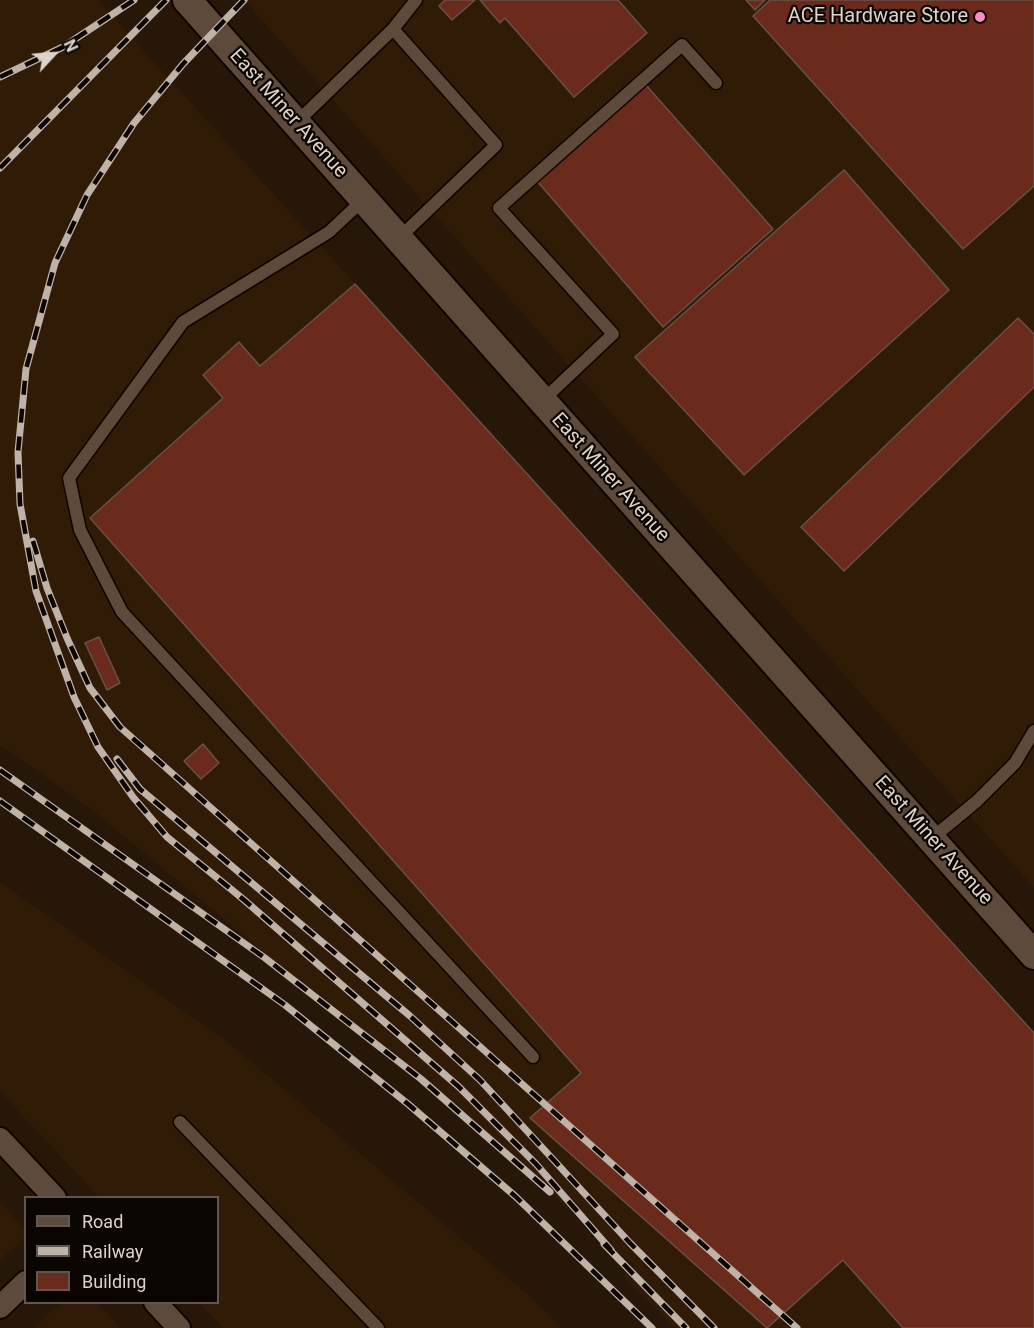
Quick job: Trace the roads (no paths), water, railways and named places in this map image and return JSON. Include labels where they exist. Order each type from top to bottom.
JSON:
[{"type":"street","name":"East Miner Avenue","points":[[187,0],[1034,955]]},
{"type":"street","points":[[0,1139],[54,1196]]},
{"type":"street","points":[[0,1307],[24,1284]]},
{"type":"street","points":[[156,1304],[179,1328]]},
{"type":"lane","points":[[296,123],[393,29],[416,0]]},
{"type":"lane","points":[[393,29],[496,145],[398,239]]},
{"type":"lane","points":[[542,401],[613,334],[499,208],[682,45],[716,83]]},
{"type":"lane","points":[[363,200],[329,232],[183,322],[69,478],[80,530],[122,612],[533,1057]]},
{"type":"lane","points":[[931,839],[977,801],[1015,763],[1034,731]]},
{"type":"lane","points":[[180,1122],[378,1328]]},
{"type":"railway","points":[[0,77],[63,47],[134,0]]},
{"type":"railway","points":[[0,168],[166,0]]},
{"type":"railway","points":[[244,0],[183,64],[134,123],[87,195],[55,263],[26,369],[18,452],[20,504],[36,591],[74,697],[98,747],[133,797],[167,837],[243,899],[459,1087],[536,1164],[611,1250]]},
{"type":"railway","points":[[33,541],[47,588],[90,688],[120,727],[797,1328]]},
{"type":"railway","points":[[117,759],[140,789],[410,1016],[480,1080],[630,1243],[714,1328]]},
{"type":"railway","points":[[0,770],[265,958],[421,1079],[550,1192]]},
{"type":"railway","points":[[0,801],[285,1005],[408,1104],[515,1196],[652,1328]]},
{"type":"railway","points":[[604,1244],[686,1328]]},
{"type":"place","name":"ACE Hardware Store","points":[[980,17]]}]
